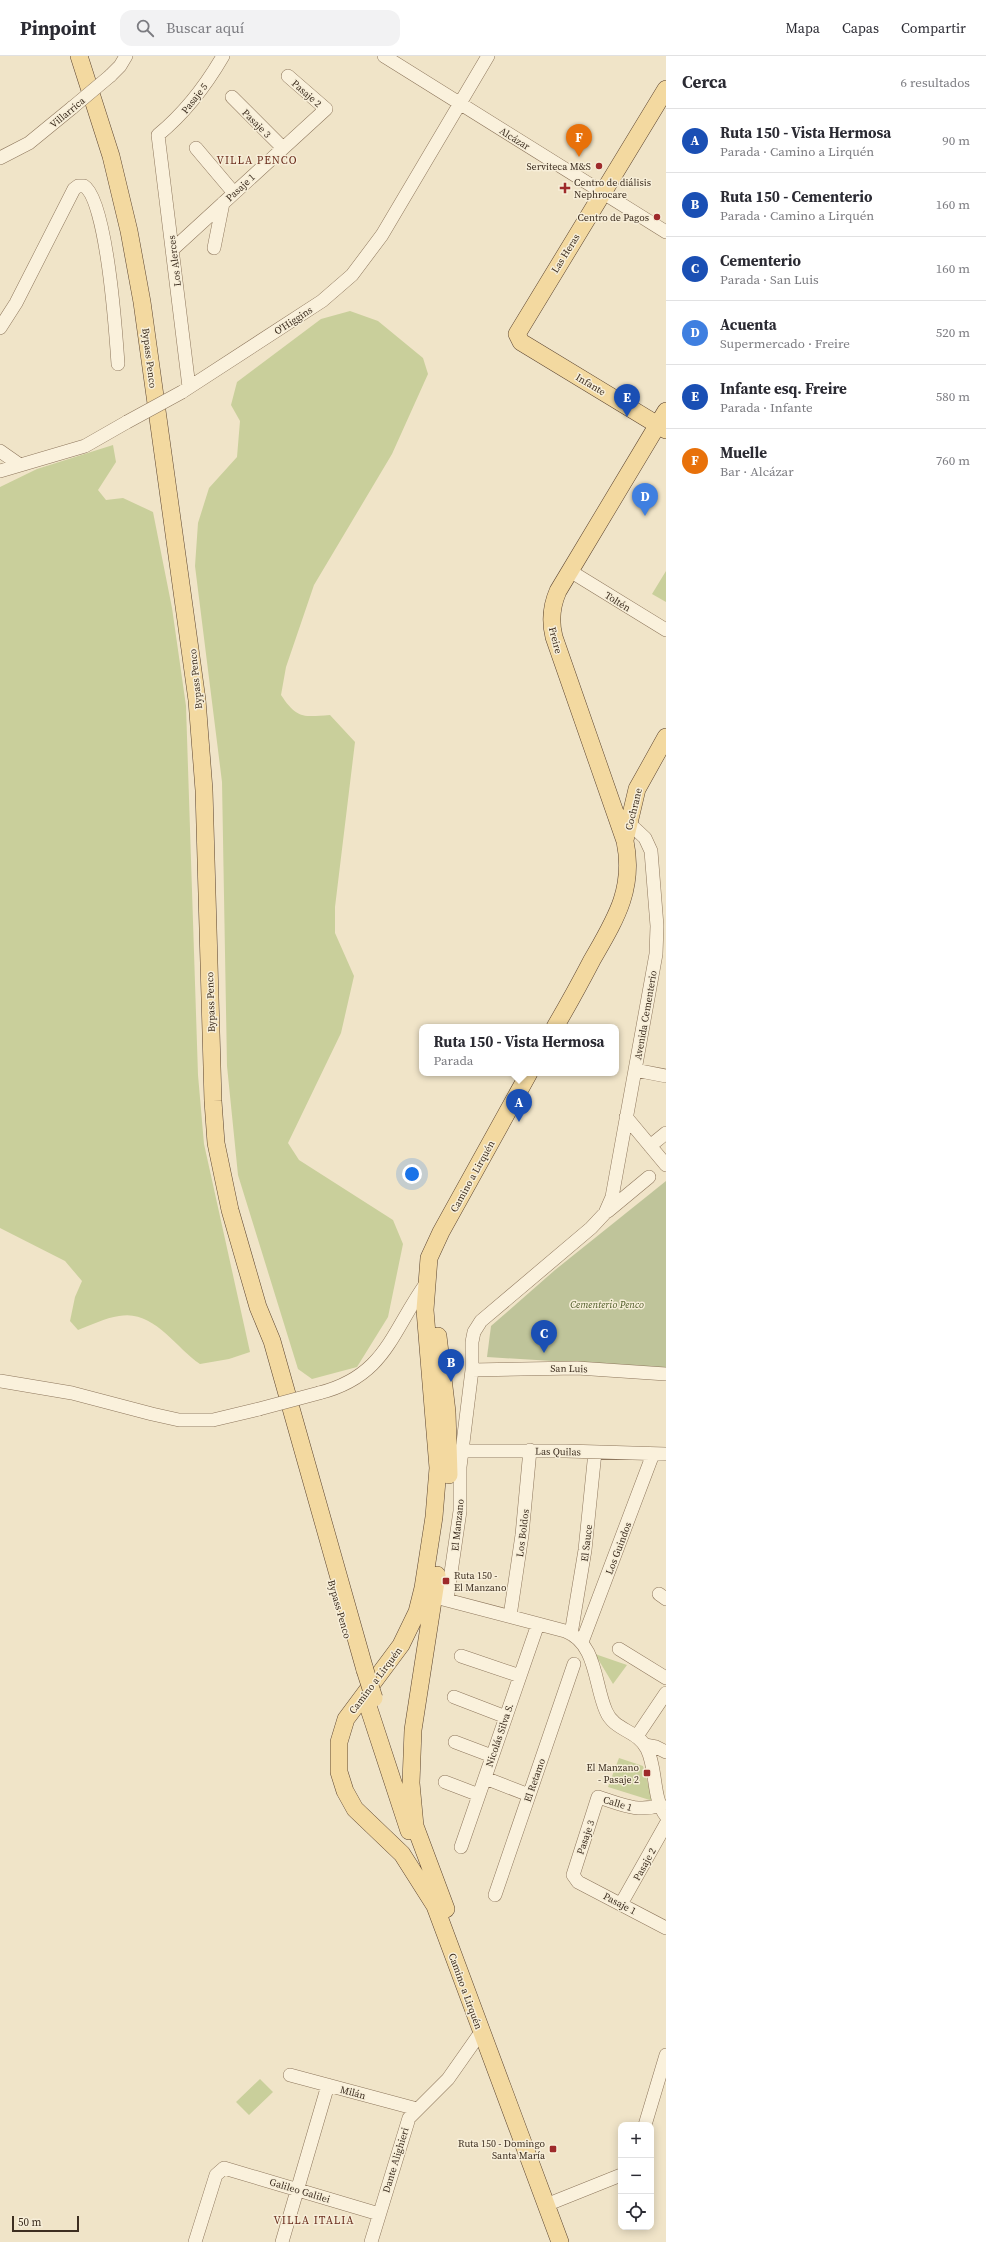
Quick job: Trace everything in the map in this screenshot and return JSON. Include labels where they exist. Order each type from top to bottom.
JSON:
[{"type":"main road","name":"Bypass Penco","points":[[79,56],[111,156],[121,193],[146,328],[198,708],[204,790],[213,1101],[216,1143],[224,1190],[258,1307],[263,1336],[370,1701],[435,1906]]},
{"type":"main road","name":"Las Heras","points":[[517,336],[518,329],[666,89]]},
{"type":"main road","name":"Infante","points":[[517,336],[521,342],[663,422]]},
{"type":"main road","name":"Freire","points":[[625,841],[552,629],[551,612],[555,598],[570,571],[663,422]]},
{"type":"main road","name":"Cochrane","points":[[625,841],[641,780],[666,737]]},
{"type":"main road","points":[[557,1024],[620,909],[628,872],[625,841]]},
{"type":"main road","name":"Camino a Lirquén","points":[[527,1076],[429,1258],[425,1327],[438,1468],[434,1517],[423,1588],[417,1612],[400,1645],[346,1719],[339,1742],[338,1762],[341,1782],[352,1804],[365,1820],[402,1854],[435,1906],[481,2032],[551,2203],[571,2242]]},
{"type":"main road","name":"Camino a Lirquén","points":[[427,1282],[436,1317],[456,1451],[447,1504],[440,1598],[411,1747],[411,1783],[415,1826],[551,2203],[560,2242]]},
{"type":"main road","name":"Bypass Penco","points":[[370,1701],[415,1826]]},
{"type":"street","name":"Villarrica","points":[[0,158],[29,143],[110,76],[120,66],[126,56]]},
{"type":"street","name":"Pasaje 5","points":[[158,135],[177,119],[196,98],[223,56]]},
{"type":"street","name":"Alcázar","points":[[384,56],[666,232]]},
{"type":"street","name":"O'Higgins","points":[[0,471],[85,446],[185,390],[322,301],[352,274],[382,235],[488,56]]},
{"type":"street","name":"Pasaje 2","points":[[288,76],[326,109]]},
{"type":"street","name":"Pasaje 3","points":[[232,97],[283,148]]},
{"type":"street","name":"Pasaje 1","points":[[172,250],[326,109]]},
{"type":"street","name":"Los Alerces","points":[[158,135],[172,250],[185,390]]},
{"type":"street","points":[[196,148],[234,193]]},
{"type":"street","points":[[0,328],[16,303],[73,192],[76,187],[81,186],[88,189],[100,219],[112,299],[118,364]]},
{"type":"street","points":[[214,248],[223,203]]},
{"type":"street","points":[[0,451],[20,465]]},
{"type":"street","name":"Toltén","points":[[570,571],[666,630]]},
{"type":"street","name":"Avenida Cementerio","points":[[605,1213],[612,1198],[656,954],[661,896],[649,845],[645,838],[629,823]]},
{"type":"street","points":[[635,1070],[666,1076]]},
{"type":"street","points":[[626,1117],[666,1165]]},
{"type":"street","points":[[650,1146],[666,1133]]},
{"type":"street","name":"Avenida Cementerio","points":[[456,1451],[472,1370],[473,1337],[478,1324],[551,1263],[605,1213],[649,1177]]},
{"type":"street","points":[[0,1381],[72,1392],[179,1420],[218,1419],[348,1384],[371,1368],[392,1340],[410,1306],[427,1282]]},
{"type":"street","name":"San Luis","points":[[472,1370],[577,1368],[666,1374]]},
{"type":"street","name":"Las Quilas","points":[[456,1451],[530,1450],[660,1454]]},
{"type":"street","name":"Los Boldos","points":[[510,1616],[522,1535],[530,1450]]},
{"type":"street","name":"El Sauce","points":[[571,1634],[585,1550],[595,1452]]},
{"type":"street","name":"Los Guindos","points":[[582,1642],[660,1454]]},
{"type":"street","points":[[440,1598],[571,1634],[582,1642],[589,1653],[608,1716],[620,1727],[641,1741],[666,1752]]},
{"type":"street","name":"Nicolás Silva S.","points":[[461,1847],[538,1624]]},
{"type":"street","points":[[619,1649],[666,1678]]},
{"type":"street","points":[[461,1656],[520,1676]]},
{"type":"street","name":"El Retamo","points":[[495,1895],[574,1664]]},
{"type":"street","points":[[641,1741],[666,1693]]},
{"type":"street","points":[[454,1697],[506,1717]]},
{"type":"street","points":[[641,1741],[649,1754],[663,1810]]},
{"type":"street","points":[[455,1742],[492,1756]]},
{"type":"street","points":[[485,1778],[529,1795]]},
{"type":"street","points":[[445,1782],[479,1795]]},
{"type":"street","name":"Pasaje 3","points":[[574,1878],[573,1872],[598,1797]]},
{"type":"street","name":"Calle 1","points":[[598,1797],[638,1809],[663,1810]]},
{"type":"street","name":"Pasaje 2","points":[[621,1904],[666,1824]]},
{"type":"street","name":"Pasaje 1","points":[[574,1878],[666,1928]]},
{"type":"street","name":"Dante Alighieri","points":[[371,2242],[406,2124],[416,2109],[448,2079],[481,2032]]},
{"type":"street","points":[[646,2122],[666,2056]]},
{"type":"street","name":"Milán","points":[[290,2075],[416,2109]]},
{"type":"street","points":[[282,2242],[328,2085]]},
{"type":"street","name":"Galileo Galilei","points":[[195,2242],[216,2175],[221,2170],[228,2168],[379,2214]]},
{"type":"street","points":[[551,2203],[618,2176]]},
{"type":"green space","points":[[350,311],[378,321],[423,358],[428,374],[392,454],[314,585],[286,667],[281,695],[292,709],[301,715],[307,716],[330,715],[355,742],[335,907],[335,933],[354,976],[341,1033],[288,1143],[299,1160],[393,1220],[403,1244],[388,1317],[357,1367],[312,1379],[298,1369],[238,1175],[227,1066],[222,782],[195,566],[198,523],[209,488],[237,457],[240,421],[231,405],[237,382],[321,319]]},
{"type":"green space","points":[[113,445],[116,462],[98,490],[106,500],[123,498],[153,512],[172,608],[186,706],[198,1075],[204,1144],[250,1352],[229,1359],[200,1364],[163,1331],[142,1318],[131,1315],[119,1316],[103,1320],[78,1330],[70,1321],[75,1297],[82,1281],[65,1261],[0,1228],[0,487],[37,469]]},
{"type":"green space","points":[[666,571],[666,602],[652,594]]},
{"type":"green space","name":"Cementerio Penco","points":[[666,1181],[666,1368],[487,1357],[491,1326],[555,1270]]},
{"type":"green space","points":[[595,1654],[627,1665],[613,1684]]},
{"type":"green space","points":[[619,1758],[643,1766],[653,1801],[608,1787]]},
{"type":"green space","points":[[260,2079],[273,2092],[249,2115],[236,2102]]},
{"type":"place","name":"Muelle","points":[[579,157]]},
{"type":"place","name":"Serviteca M&S","points":[[599,166]]},
{"type":"place","name":"Centro de diálisis Nephrocare","points":[[565,188]]},
{"type":"place","name":"Centro de Pagos","points":[[657,217]]},
{"type":"place","name":"Infante esq. Freire","points":[[627,417]]},
{"type":"place","name":"Acuenta","points":[[645,516]]},
{"type":"place","name":"Ruta 150 - Vista Hermosa","points":[[519,1122]]},
{"type":"place","name":"Cementerio","points":[[544,1353]]},
{"type":"place","name":"Ruta 150 - Cementerio","points":[[451,1382]]},
{"type":"place","name":"Ruta 150 - El Manzano","points":[[446,1581]]},
{"type":"place","name":"El Manzano - Pasaje 2","points":[[647,1773]]},
{"type":"place","name":"Ruta 150 - Domingo Santa María","points":[[553,2149]]},
{"type":"district","name":"VILLA PENCO","points":[[257,160]]},
{"type":"district","name":"VILLA ITALIA","points":[[314,2220]]}]
